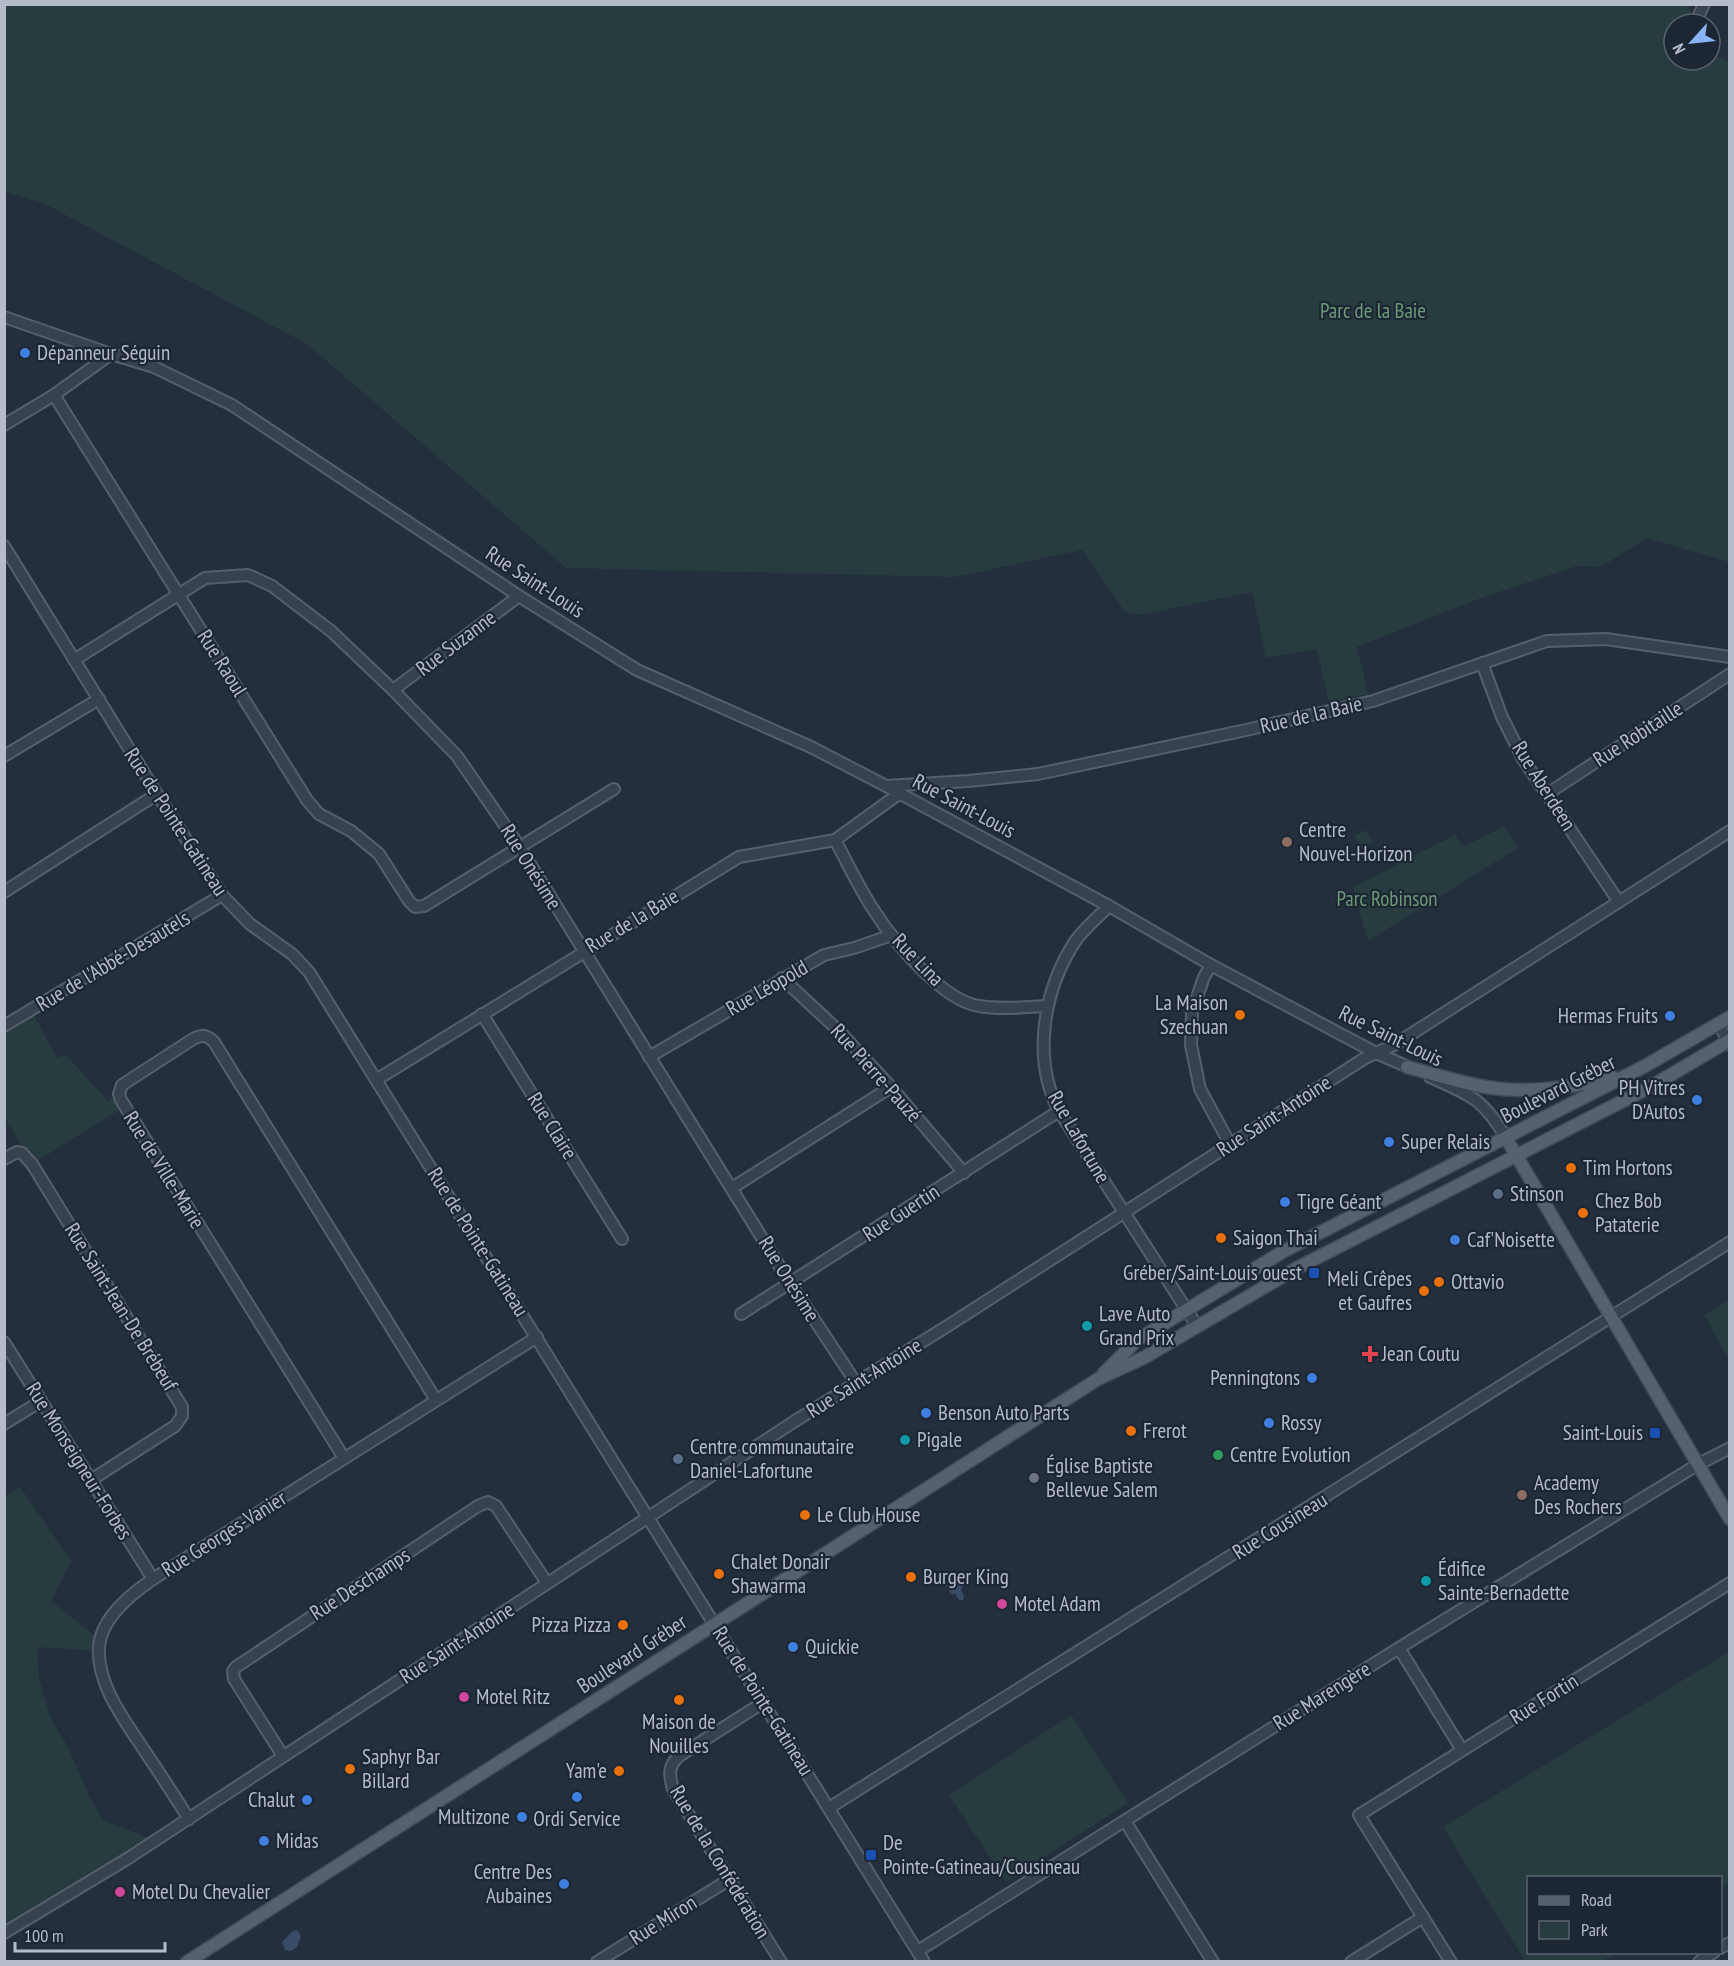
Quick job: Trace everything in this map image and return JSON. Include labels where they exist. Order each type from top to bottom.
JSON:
[{"type":"main road","name":"Boulevard Gréber","points":[[1098,1379],[1137,1340],[1284,1251],[1645,1066],[1724,1021]]},
{"type":"main road","name":"Boulevard Gréber","points":[[187,1962],[1098,1379],[1145,1357],[1297,1268],[1650,1087],[1729,1042]]},
{"type":"main road","points":[[1407,1066],[1488,1087],[1530,1089],[1566,1087],[1645,1066]]},
{"type":"main road","name":"Rue Saint-Louis","points":[[1506,1138],[1730,1519]]},
{"type":"street","name":"Rue Saint-Louis","points":[[4,317],[154,367],[232,405],[519,596],[637,670],[811,747],[1109,906],[1211,965],[1376,1053],[1463,1092],[1480,1102],[1506,1138]]},
{"type":"street","points":[[4,425],[54,395],[111,354]]},
{"type":"street","name":"Rue Raoul","points":[[54,395],[307,800],[319,814],[351,831],[379,854],[415,907],[424,906],[519,846]]},
{"type":"street","name":"Rue de Pointe-Gatineau","points":[[4,546],[222,896],[250,924],[292,954],[309,972],[924,1962]]},
{"type":"street","name":"Rue Onésime","points":[[74,660],[205,578],[248,575],[272,586],[331,631],[457,756],[519,846],[791,1284],[856,1383]]},
{"type":"street","name":"Rue Suzanne","points":[[393,690],[519,596]]},
{"type":"street","name":"Rue de la Baie","points":[[886,786],[1038,774],[1092,763],[1373,701],[1547,641],[1606,639],[1730,657]]},
{"type":"street","name":"Rue Aberdeen","points":[[1482,663],[1502,717],[1523,759],[1619,903]]},
{"type":"street","name":"Rue Robitaille","points":[[1547,794],[1730,674]]},
{"type":"street","points":[[4,756],[99,699]]},
{"type":"street","points":[[519,846],[614,789]]},
{"type":"street","name":"Rue de la Baie","points":[[376,1080],[739,857],[835,840],[900,793]]},
{"type":"street","points":[[4,892],[157,794]]},
{"type":"street","name":"Rue Saint-Antoine","points":[[4,1933],[117,1866],[648,1517],[1123,1211],[1365,1058],[1394,1045],[1730,831]]},
{"type":"street","name":"Rue Lina","points":[[835,840],[875,912],[892,935],[925,972],[958,1000],[978,1006],[1007,1008],[1047,1006]]},
{"type":"street","name":"Rue de l'Abbé-Desautels","points":[[4,1026],[222,896]]},
{"type":"street","name":"Rue Lafortune","points":[[1109,906],[1075,941],[1059,972],[1047,1006],[1044,1048],[1046,1075],[1059,1111],[1197,1326]]},
{"type":"street","name":"Rue Léopold","points":[[649,1057],[824,955],[892,935]]},
{"type":"street","points":[[1211,965],[1204,976],[1192,1012],[1191,1045],[1200,1089],[1230,1144]]},
{"type":"street","name":"Rue Pierre-Pauzé","points":[[782,978],[840,1032],[891,1087],[964,1173]]},
{"type":"street","name":"Rue Claire","points":[[482,1014],[622,1239]]},
{"type":"street","points":[[1724,1021],[1729,1042]]},
{"type":"street","name":"Rue de Ville-Marie","points":[[344,1458],[121,1100],[119,1094],[122,1085],[193,1039],[204,1035],[214,1042],[436,1400]]},
{"type":"street","points":[[732,1188],[891,1087]]},
{"type":"street","name":"Rue Guertin","points":[[741,1314],[1059,1111]]},
{"type":"street","name":"Rue Saint-Jean-De Brébeuf","points":[[4,1159],[17,1152],[22,1153],[32,1164],[182,1407],[182,1416],[175,1426],[91,1480]]},
{"type":"street","name":"Rue Cousineau","points":[[829,1808],[1730,1242]]},
{"type":"street","name":"Rue Georges-Vanier","points":[[189,1819],[109,1692],[100,1664],[99,1644],[108,1623],[126,1599],[153,1579],[537,1337]]},
{"type":"street","name":"Rue Monseigneur-Forbes","points":[[4,1342],[153,1579]]},
{"type":"street","points":[[4,1424],[41,1401]]},
{"type":"street","name":"Rue Marengère","points":[[918,1951],[1399,1648],[1697,1465],[1730,1448]]},
{"type":"street","name":"Rue Deschamps","points":[[283,1756],[234,1679],[233,1671],[458,1519],[483,1503],[492,1503],[547,1583]]},
{"type":"street","name":"Rue Fortin","points":[[1423,1917],[1359,1815],[1730,1583]]},
{"type":"street","points":[[1399,1648],[1462,1750]]},
{"type":"street","name":"Rue de la Confédération","points":[[764,1702],[679,1756],[669,1770],[673,1789],[781,1962]]},
{"type":"street","points":[[1125,1821],[1213,1962]]},
{"type":"street","name":"Rue Miron","points":[[597,1962],[730,1879]]},
{"type":"street","points":[[1351,1962],[1423,1917],[1451,1962]]},
{"type":"street","points":[[1699,1962],[1712,1954]]},
{"type":"green space","name":"Parc de la Baie","points":[[4,5],[1688,5],[1691,12],[1662,12],[1662,72],[1722,72],[1722,58],[1729,61],[1729,562],[1647,538],[1601,567],[1577,566],[1481,598],[1357,647],[1368,694],[1329,703],[1317,649],[1266,658],[1252,592],[1139,615],[1125,612],[1082,550],[955,577],[566,568],[307,344],[45,204],[5,192]]},
{"type":"green space","name":"Parc Robinson","points":[[1504,826],[1518,848],[1368,941],[1353,887],[1455,835],[1463,847]]},
{"type":"green space","points":[[1366,830],[1373,842],[1361,848],[1355,835]]},
{"type":"green space","points":[[31,1010],[57,1058],[66,1055],[108,1101],[119,1094],[124,1107],[32,1164],[5,1118],[4,1026]]},
{"type":"green space","points":[[1729,1300],[1729,1359],[1704,1315]]},
{"type":"green space","points":[[20,1487],[71,1561],[51,1601],[100,1640],[99,1651],[37,1647],[39,1678],[50,1717],[68,1747],[89,1796],[103,1820],[156,1841],[4,1933],[4,1498]]},
{"type":"green space","points":[[1729,1652],[1729,1883],[1722,1887],[1722,1876],[1527,1876],[1527,1954],[1615,1954],[1603,1961],[1525,1961],[1443,1827]]},
{"type":"green space","points":[[1071,1715],[1128,1803],[1006,1882],[949,1795]]},
{"type":"water","points":[[956,1579],[963,1587],[961,1590],[963,1600],[951,1594],[946,1586]]},
{"type":"water","points":[[297,1930],[301,1936],[297,1947],[291,1951],[285,1950],[282,1942]]},
{"type":"place","name":"Dépanneur Séguin","points":[[25,353]]},
{"type":"place","name":"Centre Nouvel-Horizon","points":[[1287,842]]},
{"type":"place","name":"La Maison Szechuan","points":[[1240,1015]]},
{"type":"place","name":"Hermas Fruits","points":[[1670,1016]]},
{"type":"place","name":"PH Vitres D'Autos","points":[[1697,1100]]},
{"type":"place","name":"Super Relais","points":[[1389,1142]]},
{"type":"place","name":"Tim Hortons","points":[[1571,1168]]},
{"type":"place","name":"Stinson","points":[[1498,1194]]},
{"type":"place","name":"Tigre Géant","points":[[1285,1202]]},
{"type":"place","name":"Chez Bob Pataterie","points":[[1583,1213]]},
{"type":"place","name":"Saigon Thai","points":[[1221,1238]]},
{"type":"place","name":"Caf'Noisette","points":[[1455,1240]]},
{"type":"place","name":"Gréber/Saint-Louis ouest","points":[[1314,1273]]},
{"type":"place","name":"Ottavio","points":[[1439,1282]]},
{"type":"place","name":"Meli Crêpes et Gaufres","points":[[1424,1291]]},
{"type":"place","name":"Lave Auto Grand Prix","points":[[1087,1326]]},
{"type":"place","name":"Jean Coutu","points":[[1370,1354]]},
{"type":"place","name":"Penningtons","points":[[1312,1378]]},
{"type":"place","name":"Benson Auto Parts","points":[[926,1413]]},
{"type":"place","name":"Rossy","points":[[1269,1423]]},
{"type":"place","name":"Frerot","points":[[1131,1431]]},
{"type":"place","name":"Saint-Louis","points":[[1655,1433]]},
{"type":"place","name":"Pigale","points":[[905,1440]]},
{"type":"place","name":"Centre Evolution","points":[[1218,1455]]},
{"type":"place","name":"Centre communautaire Daniel-Lafortune","points":[[678,1459]]},
{"type":"place","name":"Église Baptiste Bellevue Salem","points":[[1034,1478]]},
{"type":"place","name":"Academy Des Rochers","points":[[1522,1495]]},
{"type":"place","name":"Le Club House","points":[[805,1515]]},
{"type":"place","name":"Chalet Donair Shawarma","points":[[719,1574]]},
{"type":"place","name":"Burger King","points":[[911,1577]]},
{"type":"place","name":"Édifice Sainte-Bernadette","points":[[1426,1581]]},
{"type":"place","name":"Motel Adam","points":[[1002,1604]]},
{"type":"place","name":"Pizza Pizza","points":[[623,1625]]},
{"type":"place","name":"Quickie","points":[[793,1647]]},
{"type":"place","name":"Motel Ritz","points":[[464,1697]]},
{"type":"place","name":"Maison de Nouilles","points":[[679,1700]]},
{"type":"place","name":"Saphyr Bar Billard","points":[[350,1769]]},
{"type":"place","name":"Yam'e","points":[[619,1771]]},
{"type":"place","name":"Ordi Service","points":[[577,1797]]},
{"type":"place","name":"Chalut","points":[[307,1800]]},
{"type":"place","name":"Multizone","points":[[522,1817]]},
{"type":"place","name":"Midas","points":[[264,1841]]},
{"type":"place","name":"De Pointe-Gatineau/Cousineau","points":[[871,1855]]},
{"type":"place","name":"Centre Des Aubaines","points":[[564,1884]]},
{"type":"place","name":"Motel Du Chevalier","points":[[120,1892]]}]
